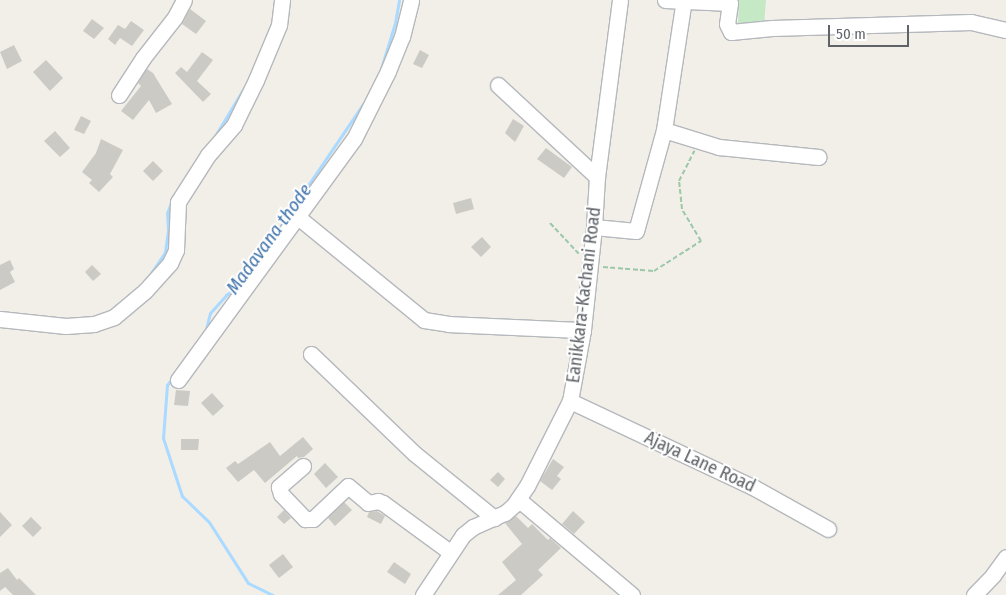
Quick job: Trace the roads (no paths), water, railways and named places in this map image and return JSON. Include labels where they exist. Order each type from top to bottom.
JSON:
[{"type":"street","points":[[119,95],[143,58],[175,17],[184,0]]},
{"type":"street","points":[[0,319],[66,326],[94,324],[114,316],[146,291],[170,263],[176,250],[178,202],[208,155],[234,125],[256,80],[278,25],[282,0]]},
{"type":"street","points":[[178,380],[299,218],[354,139],[402,37],[411,0]]},
{"type":"street","name":"Eanikkara-Kachani Road","points":[[423,595],[463,535],[473,527],[505,513],[518,499],[527,486],[570,401],[584,330],[597,177],[620,0]]},
{"type":"street","points":[[665,0],[730,3],[728,28],[731,32],[772,28],[971,22],[1006,30]]},
{"type":"street","points":[[594,228],[636,231],[664,130],[684,0]]},
{"type":"street","points":[[498,85],[597,177]]},
{"type":"street","points":[[664,130],[719,147],[819,157]]},
{"type":"street","points":[[299,218],[424,320],[449,324],[584,330]]},
{"type":"street","points":[[311,354],[415,454],[494,518]]},
{"type":"street","name":"Ajaya Lane Road","points":[[570,401],[753,487],[828,529]]},
{"type":"street","points":[[304,466],[279,487],[281,494],[305,519],[313,519],[348,486],[368,504],[378,501],[383,503],[450,552]]},
{"type":"street","points":[[518,499],[632,595]]},
{"type":"street","points":[[974,595],[993,575],[1006,557]]},
{"type":"waterway","name":"Madavana thode","points":[[380,72],[395,23],[399,0]]},
{"type":"waterway","points":[[215,136],[244,88]]},
{"type":"waterway","name":"Madavana thode","points":[[273,237],[363,104]]},
{"type":"waterway","points":[[149,276],[165,252],[168,230],[167,213],[173,197]]},
{"type":"waterway","name":"Madavana thode","points":[[195,345],[206,329],[210,313],[226,295],[237,287]]},
{"type":"waterway","points":[[173,377],[167,385],[163,438],[182,496],[209,522],[248,583],[273,595]]}]
